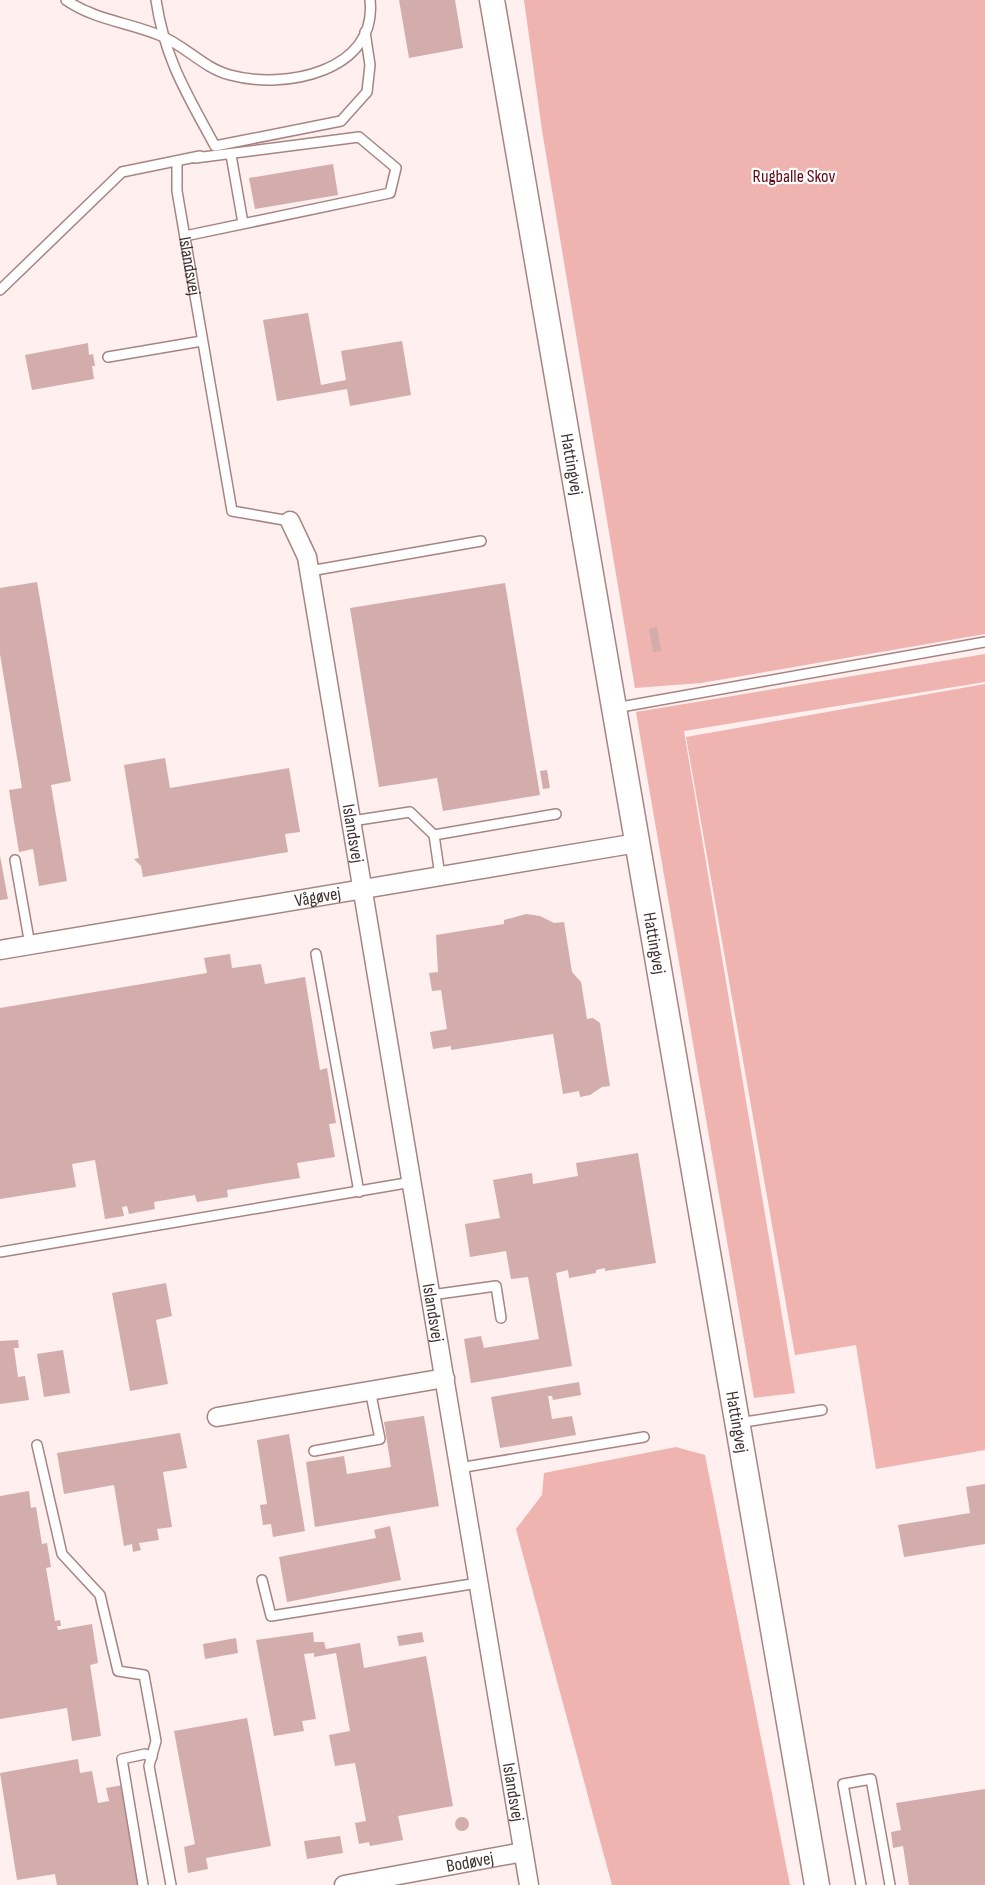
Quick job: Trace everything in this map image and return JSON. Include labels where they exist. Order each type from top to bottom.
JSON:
[{"type":"street","name":"Hattingvej","points":[[492,0],[817,1885]]},
{"type":"street","name":"Islandsvej","points":[[290,521],[307,556],[310,571],[529,1885]]},
{"type":"street","name":"Vågøvej","points":[[0,950],[637,843]]},
{"type":"street","points":[[217,1417],[445,1378]]},
{"type":"street","name":"Bodøvej","points":[[349,1885],[524,1852]]},
{"type":"lane","points":[[66,0],[84,13],[161,35],[200,61],[229,75],[265,82],[299,79],[331,68],[359,46],[372,18],[370,0]]},
{"type":"lane","points":[[156,0],[161,35],[170,62],[214,146]]},
{"type":"lane","points":[[195,158],[214,146],[341,121],[367,92],[370,65],[365,32]]},
{"type":"lane","points":[[310,127],[312,143]]},
{"type":"lane","points":[[0,290],[122,172],[195,158],[359,137],[396,168],[390,192],[185,236]]},
{"type":"lane","points":[[231,155],[243,223]]},
{"type":"lane","name":"Islandsvej","points":[[177,161],[177,191],[232,511],[290,521]]},
{"type":"lane","points":[[108,357],[202,341]]},
{"type":"lane","points":[[310,571],[481,541]]},
{"type":"lane","points":[[614,708],[985,642]]},
{"type":"lane","points":[[351,821],[410,812],[434,835],[440,876]]},
{"type":"lane","points":[[434,835],[556,814]]},
{"type":"lane","points":[[15,860],[30,945]]},
{"type":"lane","points":[[316,954],[359,1192]]},
{"type":"lane","points":[[0,1252],[412,1182]]},
{"type":"lane","points":[[431,1295],[496,1286],[501,1318]]},
{"type":"lane","points":[[314,1451],[380,1439],[370,1390]]},
{"type":"lane","points":[[738,1424],[822,1410]]},
{"type":"lane","points":[[459,1468],[644,1437]]},
{"type":"lane","points":[[37,1445],[62,1554],[100,1595],[118,1671],[144,1674],[156,1741],[149,1766],[171,1885]]},
{"type":"lane","points":[[262,1580],[271,1616],[478,1583]]},
{"type":"lane","points":[[143,1885],[122,1759],[145,1754],[152,1757]]},
{"type":"lane","points":[[861,1885],[843,1784],[871,1779],[890,1885]]},
{"type":"green space","name":"Rugballe Skov","points":[[524,0],[985,0],[985,634],[701,683],[635,688],[542,130]]},
{"type":"green space","points":[[985,654],[985,682],[684,731],[795,1393],[754,1398],[636,712]]},
{"type":"green space","points":[[985,684],[985,1450],[876,1469],[856,1345],[795,1355],[686,737]]},
{"type":"green space","points":[[676,1447],[705,1455],[790,1885],[612,1885],[516,1529],[542,1495],[544,1473]]},
{"type":"building","points":[[399,0],[455,0],[463,48],[409,58]]},
{"type":"building","points":[[333,164],[338,195],[255,209],[249,178]]},
{"type":"building","points":[[308,313],[321,385],[346,380],[341,351],[402,341],[411,395],[350,406],[347,389],[277,401],[263,320]]},
{"type":"building","points":[[88,343],[89,355],[93,354],[95,366],[92,366],[94,379],[32,390],[25,355]]},
{"type":"building","points":[[37,582],[71,781],[51,785],[67,881],[39,886],[33,849],[19,852],[9,790],[22,788],[0,654],[0,588]]},
{"type":"building","points":[[505,583],[540,795],[443,811],[437,778],[379,787],[350,608]]},
{"type":"building","points":[[657,627],[661,651],[653,652],[649,629]]},
{"type":"building","points":[[165,758],[170,788],[289,768],[300,832],[285,834],[288,852],[143,877],[141,866],[134,859],[139,858],[124,765]]},
{"type":"building","points":[[547,770],[550,788],[543,789],[540,771]]},
{"type":"building","points":[[0,856],[8,899],[0,900]]},
{"type":"building","points":[[526,914],[540,916],[554,923],[564,922],[572,972],[581,982],[587,1019],[593,1018],[600,1023],[610,1086],[602,1087],[590,1095],[580,1097],[579,1091],[563,1094],[553,1034],[451,1050],[451,1046],[433,1049],[430,1032],[447,1029],[441,990],[432,991],[429,973],[438,972],[436,935],[504,924],[504,920]]},
{"type":"building","points":[[230,954],[232,968],[261,964],[265,984],[305,977],[320,1070],[327,1068],[336,1123],[329,1124],[335,1157],[297,1163],[300,1178],[227,1190],[228,1197],[197,1202],[195,1195],[154,1202],[155,1209],[129,1214],[127,1206],[122,1207],[124,1216],[105,1219],[95,1160],[72,1164],[76,1187],[0,1199],[0,1008],[207,973],[204,958]]},
{"type":"building","points":[[638,1153],[656,1263],[605,1271],[605,1268],[596,1270],[596,1273],[569,1278],[568,1270],[556,1273],[572,1366],[471,1383],[464,1339],[481,1336],[484,1348],[539,1339],[528,1277],[511,1279],[506,1251],[470,1257],[465,1224],[500,1218],[493,1180],[532,1173],[533,1184],[578,1176],[576,1163]]},
{"type":"building","points":[[166,1283],[172,1316],[156,1320],[168,1384],[130,1391],[112,1293]]},
{"type":"building","points":[[18,1340],[19,1348],[14,1348],[18,1377],[25,1376],[29,1400],[0,1404],[0,1341]]},
{"type":"building","points":[[63,1350],[70,1393],[44,1397],[37,1354]]},
{"type":"building","points":[[579,1382],[581,1395],[553,1400],[552,1396],[548,1396],[552,1419],[572,1416],[576,1435],[500,1448],[491,1397]]},
{"type":"building","points":[[424,1416],[439,1506],[315,1527],[306,1462],[344,1456],[347,1474],[391,1467],[384,1422]]},
{"type":"building","points":[[180,1433],[187,1468],[163,1472],[172,1527],[157,1529],[159,1540],[139,1543],[141,1550],[133,1552],[132,1544],[124,1546],[114,1485],[64,1494],[57,1453]]},
{"type":"building","points":[[289,1434],[305,1531],[273,1537],[271,1524],[263,1525],[260,1505],[267,1504],[257,1440]]},
{"type":"building","points":[[985,1484],[985,1544],[904,1557],[898,1525],[970,1513],[966,1487]]},
{"type":"building","points":[[29,1491],[31,1508],[36,1507],[42,1544],[47,1543],[51,1567],[46,1568],[55,1621],[60,1620],[61,1626],[57,1626],[58,1630],[92,1624],[98,1663],[90,1665],[101,1736],[72,1741],[67,1708],[0,1719],[0,1496]]},
{"type":"building","points":[[390,1526],[401,1580],[287,1602],[279,1557],[376,1538],[374,1530]]},
{"type":"building","points":[[313,1632],[314,1642],[324,1642],[326,1649],[360,1643],[364,1668],[426,1656],[453,1806],[398,1816],[403,1840],[370,1846],[369,1842],[359,1844],[355,1823],[366,1821],[355,1763],[335,1766],[329,1735],[350,1731],[336,1653],[314,1657],[314,1653],[304,1654],[316,1719],[302,1721],[304,1731],[274,1736],[256,1640]]},
{"type":"building","points":[[422,1632],[424,1642],[399,1646],[397,1636]]},
{"type":"building","points":[[236,1638],[238,1653],[205,1659],[203,1644]]},
{"type":"building","points":[[247,1718],[271,1846],[206,1858],[208,1869],[188,1873],[184,1847],[195,1844],[174,1731]]},
{"type":"building","points":[[78,1759],[80,1773],[92,1771],[98,1803],[109,1801],[106,1788],[123,1785],[141,1885],[57,1885],[55,1874],[17,1880],[0,1773]]},
{"type":"building","points":[[985,1789],[985,1885],[909,1885],[903,1846],[893,1848],[891,1832],[901,1830],[896,1803]]},
{"type":"building","points":[[459,1817],[465,1817],[469,1824],[465,1831],[459,1831],[455,1827],[455,1821]]},
{"type":"building","points":[[340,1836],[343,1853],[307,1859],[304,1841]]}]
